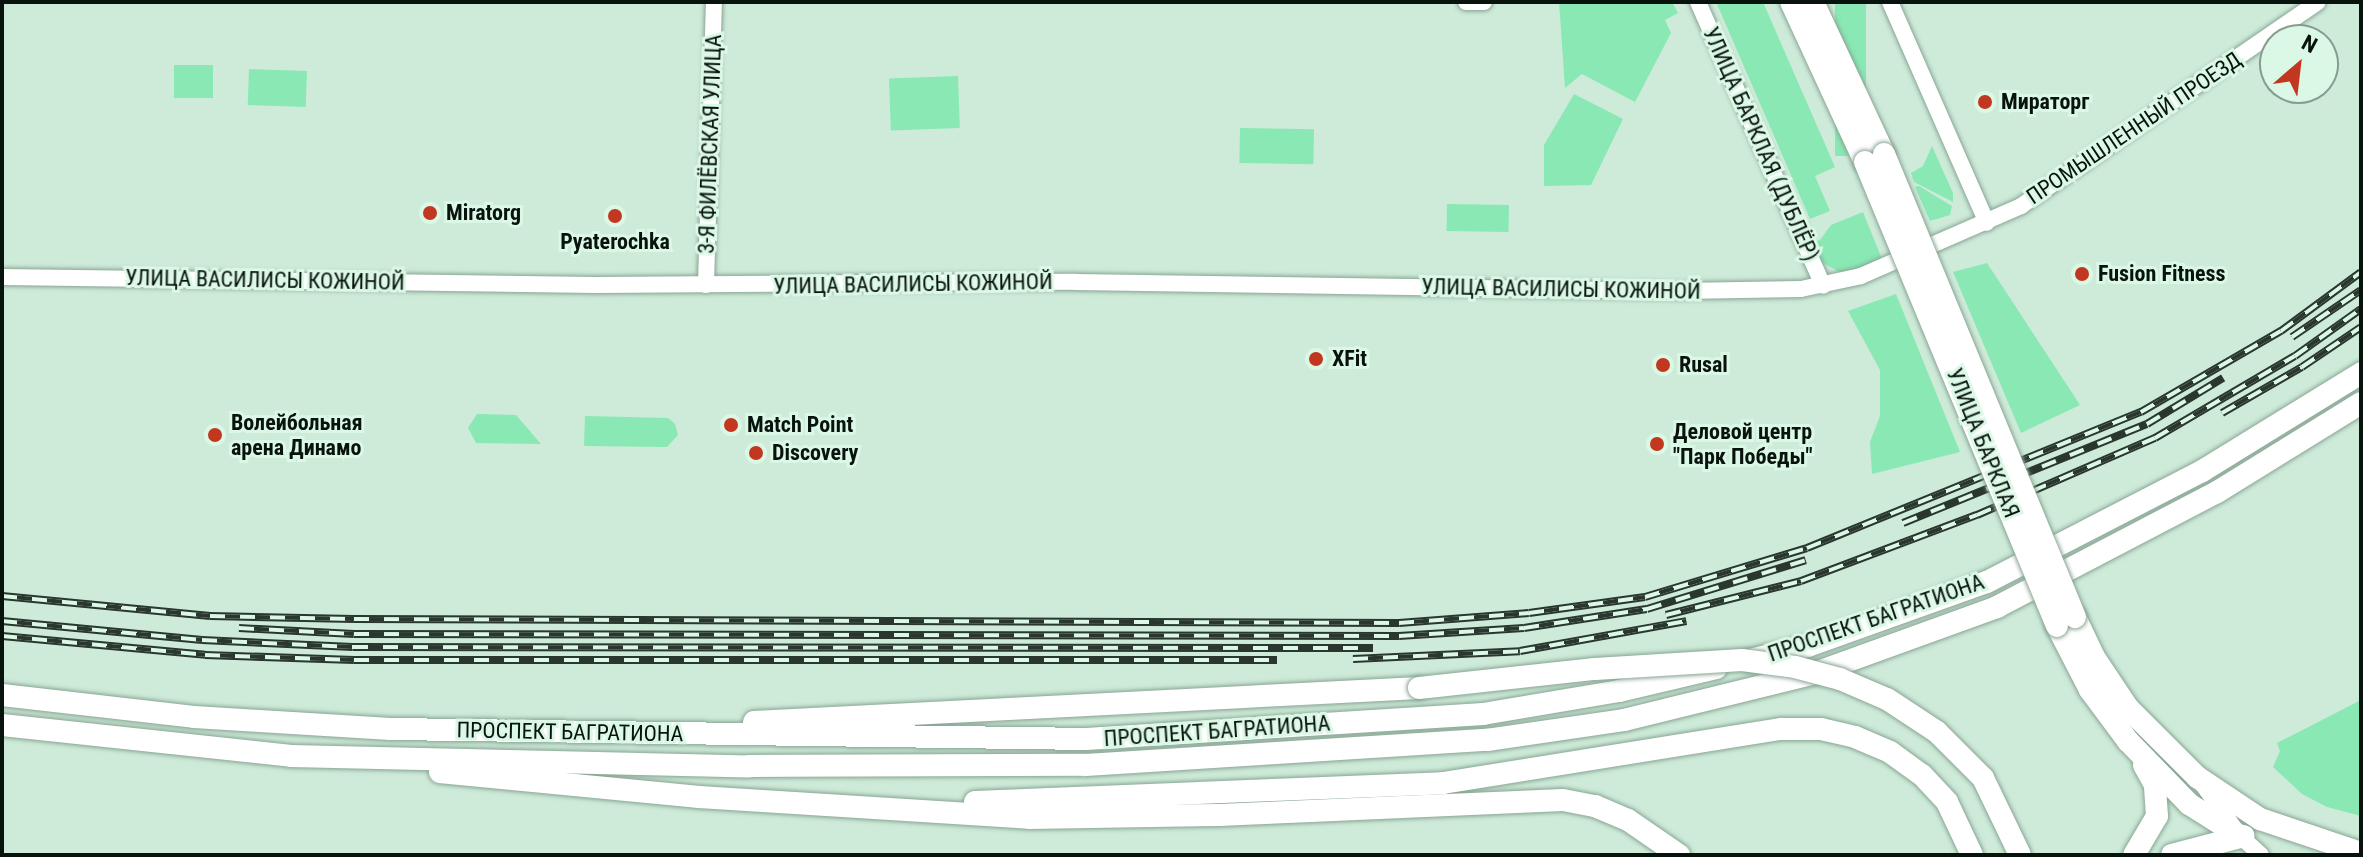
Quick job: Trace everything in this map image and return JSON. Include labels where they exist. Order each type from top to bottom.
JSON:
[{"type":"main road","name":"УЛИЦА БАРКЛАЯ","points":[[1791,2],[1874,158]]},
{"type":"main road","name":"УЛИЦА БАРКЛАЯ","points":[[1813,2],[1874,158],[2066,622],[2090,690],[2128,741],[2189,804],[2240,836]]},
{"type":"main road","name":"ПРОСПЕКТ БАГРАТИОНА","points":[[2,695],[208,718],[391,729],[585,734],[1086,739],[1483,714],[1619,691],[1808,646],[1987,582],[2202,471],[2361,373]]},
{"type":"main road","name":"ПРОСПЕКТ БАГРАТИОНА","points":[[2,725],[291,756],[749,766],[1085,765],[1487,740],[1624,720],[1815,673],[1997,607],[2217,492],[2361,403]]},
{"type":"main road","name":"УЛИЦА БАРКЛАЯ","points":[[2066,622],[2128,708],[2197,777]]},
{"type":"main road","points":[[585,734],[883,714],[1419,688],[1595,669],[1742,660],[1795,667],[1840,679],[1887,699],[1937,732],[1983,778],[2020,855]]},
{"type":"main road","points":[[861,806],[1443,783],[1782,729],[1821,729],[1855,737],[1890,752],[1922,775],[1947,802],[1972,855]]},
{"type":"main road","points":[[2128,741],[2155,785],[2158,802],[2151,831],[2134,855]]},
{"type":"main road","points":[[291,756],[605,790],[1029,818],[1219,815],[1563,800],[1595,806],[1628,820],[1679,855]]},
{"type":"main road","points":[[2197,777],[2246,812],[2293,833],[2361,853]]},
{"type":"main road","points":[[2172,855],[2240,836],[2293,833]]},
{"type":"street","name":"3-Я ФИЛЁВСКАЯ УЛИЦА","points":[[706,285],[714,2]]},
{"type":"street","points":[[1466,2],[1484,2]]},
{"type":"street","name":"УЛИЦА БАРКЛАЯ (ДУБЛЁР)","points":[[1698,2],[1823,286]]},
{"type":"street","points":[[1890,2],[1987,223]]},
{"type":"street","name":"ПРОМЫШЛЕННЫЙ ПРОЕЗД","points":[[1823,286],[1861,276],[2021,206],[2318,2]]},
{"type":"street","name":"УЛИЦА ВАСИЛИСЫ КОЖИНОЙ","points":[[2,277],[706,285],[1076,282],[1681,291],[1781,291],[1823,286]]},
{"type":"street","name":"УЛИЦА БАРКЛАЯ","points":[[2197,777],[2240,836],[2261,855]]},
{"type":"green space","points":[[1559,2],[1672,2],[1678,13],[1665,20],[1671,33],[1635,102],[1582,74],[1565,88]]},
{"type":"green space","points":[[1716,2],[1763,2],[1835,167],[1815,176],[1830,211],[1810,219]]},
{"type":"green space","points":[[1835,2],[1866,2],[1866,156],[1835,156]]},
{"type":"green space","points":[[174,65],[213,65],[213,98],[174,98]]},
{"type":"green space","points":[[249,69],[307,71],[306,107],[248,105]]},
{"type":"green space","points":[[958,76],[960,128],[891,130],[889,78]]},
{"type":"green space","points":[[1574,94],[1623,119],[1591,185],[1544,186],[1544,145]]},
{"type":"green space","points":[[1240,128],[1314,129],[1313,164],[1239,163]]},
{"type":"green space","points":[[1932,146],[1953,193],[1953,202],[1914,182],[1911,173],[1923,166]]},
{"type":"green space","points":[[1919,186],[1952,206],[1950,215],[1930,221],[1915,187]]},
{"type":"green space","points":[[1447,204],[1509,205],[1509,232],[1447,231]]},
{"type":"green space","points":[[1863,212],[1882,259],[1845,275],[1816,259],[1808,244],[1820,240],[1831,225]]},
{"type":"green space","points":[[1987,263],[2080,405],[2021,433],[1953,272]]},
{"type":"green space","points":[[1896,294],[1960,452],[1872,474],[1870,442],[1880,416],[1880,370],[1848,311]]},
{"type":"green space","points":[[477,414],[516,415],[541,444],[476,443],[468,428]]},
{"type":"green space","points":[[585,416],[668,418],[675,424],[678,435],[667,447],[584,446]]},
{"type":"green space","points":[[2361,700],[2361,816],[2327,807],[2302,794],[2273,767],[2280,751],[2277,743]]},
{"type":"railway","points":[[2,596],[210,616],[354,619],[1399,623],[1529,613],[1645,597],[1807,548],[2141,412],[2281,331],[2361,272]]},
{"type":"railway","points":[[2292,337],[2361,290]]},
{"type":"railway","points":[[1666,615],[1801,581],[1977,515],[2155,438],[2295,356],[2361,309]]},
{"type":"railway","points":[[2222,413],[2302,367],[2361,327]]},
{"type":"railway","points":[[1903,523],[2147,424],[2223,378]]},
{"type":"railway","points":[[239,628],[354,634],[1399,636],[1524,628],[1647,609],[1806,560]]},
{"type":"railway","points":[[2,621],[202,640],[353,647],[1373,648]]},
{"type":"railway","points":[[1353,659],[1520,651],[1686,621]]},
{"type":"railway","points":[[2,636],[205,655],[354,660],[1277,660]]},
{"type":"place","name":"Мираторг","points":[[1985,102]]},
{"type":"place","name":"Miratorg","points":[[430,213]]},
{"type":"place","name":"Pyaterochka","points":[[615,216]]},
{"type":"place","name":"Fusion Fitness","points":[[2082,274]]},
{"type":"place","name":"XFit","points":[[1316,359]]},
{"type":"place","name":"Rusal","points":[[1663,365]]},
{"type":"place","name":"Match Point","points":[[731,425]]},
{"type":"place","name":"Волейбольная арена Динамо","points":[[215,435]]},
{"type":"place","name":"Деловой центр \"Парк Победы\"","points":[[1657,444]]},
{"type":"place","name":"Discovery","points":[[756,453]]}]
